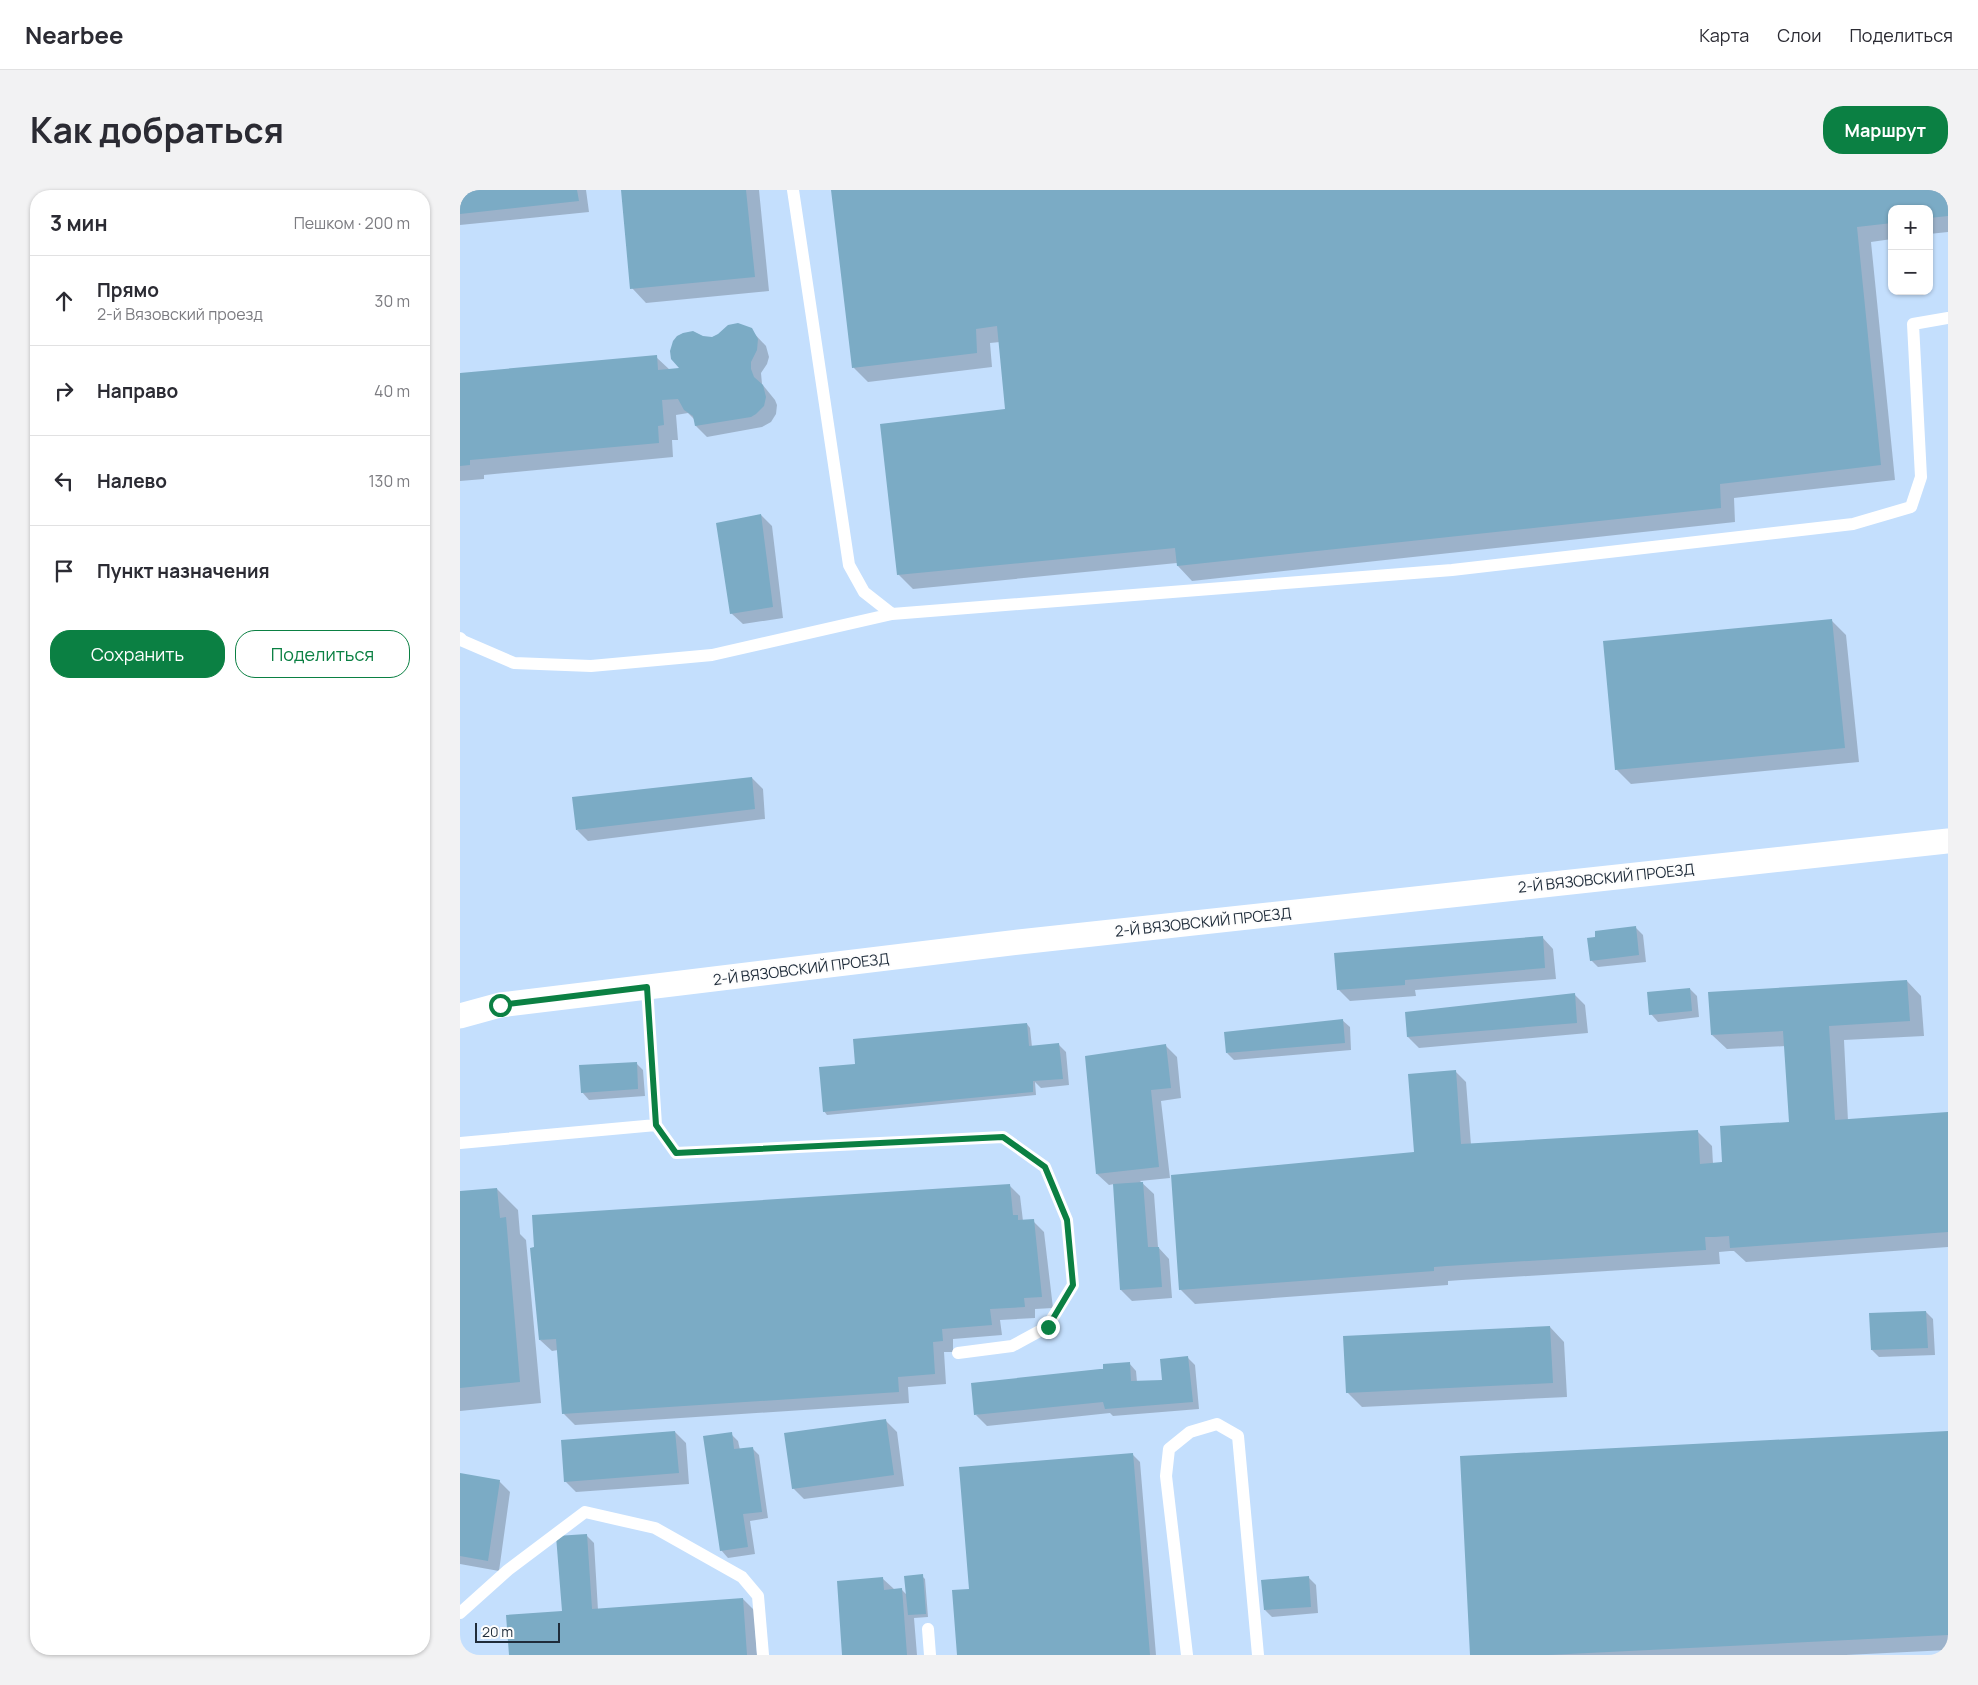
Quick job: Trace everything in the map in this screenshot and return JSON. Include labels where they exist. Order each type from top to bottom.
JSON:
[{"type":"street","name":"2-Й ВЯЗОВСКИЙ ПРОЕЗД","points":[[460,1016],[500,1005],[1029,941],[1948,841]]},
{"type":"lane","points":[[793,190],[849,565],[864,592],[892,614]]},
{"type":"lane","points":[[460,638],[514,663],[591,666],[712,655],[892,614],[1452,570],[1854,524],[1911,507],[1921,477],[1913,324],[1948,318]]},
{"type":"lane","points":[[647,987],[656,1125],[676,1153],[1003,1137],[1045,1167],[1067,1220],[1073,1285],[1048,1327],[1012,1346],[958,1352]]},
{"type":"lane","points":[[460,1143],[656,1125]]},
{"type":"lane","points":[[1187,1655],[1166,1476],[1169,1449],[1190,1432],[1217,1424],[1238,1436],[1258,1655]]},
{"type":"lane","points":[[460,1613],[508,1570],[585,1512],[655,1528],[742,1577],[758,1596],[763,1655]]},
{"type":"lane","points":[[928,1629],[930,1655]]},
{"type":"building","points":[[460,190],[577,190],[579,201],[460,214]]},
{"type":"building","points":[[621,190],[746,190],[755,277],[630,289]]},
{"type":"building","points":[[831,190],[1948,190],[1948,216],[1933,218],[1933,205],[1888,205],[1888,223],[1857,227],[1881,465],[1720,484],[1721,508],[1177,566],[1175,548],[897,575],[880,424],[1005,409],[997,326],[976,329],[977,353],[852,368]]},
{"type":"building","points":[[738,323],[752,328],[758,339],[757,350],[751,362],[751,369],[754,377],[763,385],[766,397],[764,406],[751,417],[695,426],[693,416],[684,410],[678,399],[662,400],[664,425],[658,426],[659,443],[470,460],[470,465],[460,466],[460,373],[657,355],[658,370],[679,368],[671,359],[670,351],[673,341],[677,336],[693,331],[703,336],[712,337],[728,325]]},
{"type":"building","points":[[761,514],[773,607],[730,614],[716,523]]},
{"type":"building","points":[[1832,619],[1845,748],[1615,770],[1603,641]]},
{"type":"building","points":[[752,777],[755,809],[576,830],[572,797]]},
{"type":"building","points":[[1636,926],[1639,955],[1590,961],[1587,938],[1595,937],[1595,931]]},
{"type":"building","points":[[1543,936],[1545,968],[1405,980],[1405,985],[1337,990],[1334,953]]},
{"type":"building","points":[[1907,980],[1910,1021],[1829,1026],[1835,1120],[1948,1112],[1948,1232],[1730,1248],[1729,1236],[1705,1237],[1706,1250],[1447,1266],[1434,1267],[1434,1271],[1179,1290],[1171,1175],[1414,1152],[1408,1074],[1456,1070],[1461,1144],[1698,1130],[1700,1164],[1722,1162],[1720,1126],[1789,1122],[1783,1031],[1711,1035],[1708,992]]},
{"type":"building","points":[[1690,988],[1692,1011],[1649,1015],[1647,992]]},
{"type":"building","points":[[1575,993],[1577,1023],[1407,1037],[1405,1012]]},
{"type":"building","points":[[1343,1019],[1345,1043],[1226,1053],[1224,1032]]},
{"type":"building","points":[[1027,1023],[1029,1046],[1059,1043],[1063,1079],[1033,1081],[1033,1092],[823,1112],[819,1067],[855,1064],[853,1039]]},
{"type":"building","points":[[1166,1044],[1171,1088],[1151,1090],[1159,1167],[1096,1174],[1085,1056]]},
{"type":"building","points":[[637,1062],[638,1089],[581,1093],[579,1065]]},
{"type":"building","points":[[1143,1182],[1148,1247],[1159,1247],[1162,1287],[1120,1290],[1113,1184]]},
{"type":"building","points":[[1010,1184],[1013,1215],[1018,1215],[1018,1220],[1034,1219],[1042,1297],[1024,1298],[1025,1307],[990,1309],[992,1325],[942,1329],[943,1341],[933,1342],[935,1374],[898,1377],[899,1392],[562,1414],[556,1339],[539,1340],[530,1248],[534,1247],[532,1215]]},
{"type":"building","points":[[497,1188],[500,1218],[506,1217],[520,1382],[460,1388],[460,1191]]},
{"type":"building","points":[[1926,1311],[1928,1348],[1871,1350],[1869,1313]]},
{"type":"building","points":[[1550,1326],[1553,1383],[1346,1393],[1343,1336]]},
{"type":"building","points":[[1188,1356],[1193,1402],[1105,1409],[1103,1402],[974,1415],[971,1383],[1103,1369],[1103,1364],[1130,1362],[1131,1381],[1162,1380],[1160,1359]]},
{"type":"building","points":[[886,1419],[894,1475],[792,1489],[784,1433]]},
{"type":"building","points":[[675,1431],[679,1473],[564,1482],[561,1440]]},
{"type":"building","points":[[1948,1431],[1948,1635],[1548,1655],[1470,1655],[1460,1456]]},
{"type":"building","points":[[732,1432],[734,1449],[753,1447],[762,1512],[743,1514],[748,1547],[720,1551],[703,1436]]},
{"type":"building","points":[[1133,1453],[1150,1655],[957,1655],[952,1590],[969,1589],[959,1467]]},
{"type":"building","points":[[460,1473],[500,1480],[488,1561],[460,1556]]},
{"type":"building","points":[[587,1534],[592,1609],[743,1598],[747,1655],[509,1655],[506,1615],[562,1611],[556,1536]]},
{"type":"building","points":[[923,1574],[926,1614],[908,1615],[904,1576]]},
{"type":"building","points":[[1309,1576],[1311,1607],[1264,1610],[1261,1580]]},
{"type":"building","points":[[883,1577],[884,1590],[902,1588],[907,1655],[842,1655],[837,1581]]},
{"type":"route","points":[[500,1005],[647,987],[656,1125],[676,1153],[1003,1137],[1045,1167],[1067,1220],[1073,1285],[1048,1327]]}]
